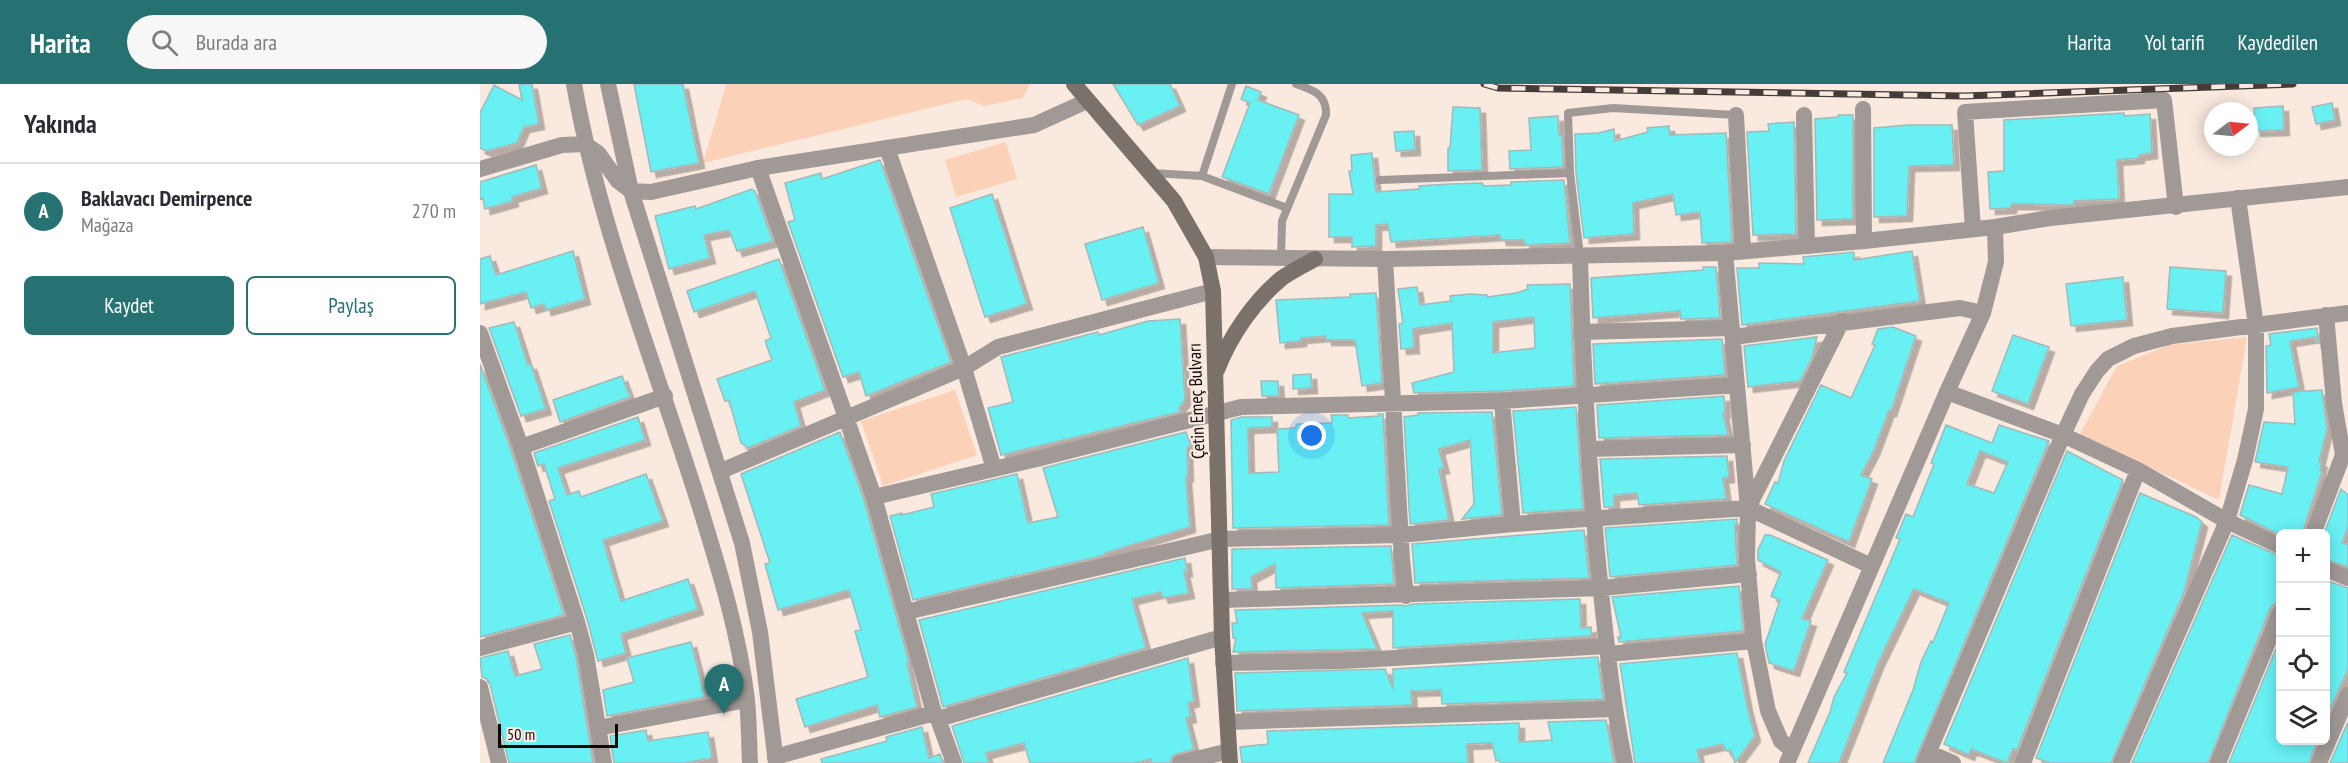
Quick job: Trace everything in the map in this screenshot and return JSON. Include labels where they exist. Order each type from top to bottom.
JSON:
[{"type":"main road","name":"Çetin Emeç Bulvarı","points":[[1074,84],[1174,201],[1206,257],[1213,291],[1222,637],[1229,757]]},
{"type":"main road","points":[[1215,377],[1224,353],[1237,330],[1261,299],[1283,278],[1315,259]]},
{"type":"street","points":[[574,84],[585,144],[718,567],[740,658],[747,700],[750,763]]},
{"type":"street","points":[[608,84],[631,191],[742,543],[760,632],[776,760],[1222,637]]},
{"type":"street","points":[[1973,229],[1965,112],[2164,100],[2176,207]]},
{"type":"street","points":[[480,169],[562,145],[585,144],[598,153],[618,181],[631,191],[651,192],[758,168],[1034,125],[1087,101]]},
{"type":"street","points":[[1863,109],[1864,241]]},
{"type":"street","points":[[1737,115],[1743,251]]},
{"type":"street","points":[[1804,115],[1807,246]]},
{"type":"street","points":[[887,148],[964,368],[994,469]]},
{"type":"street","points":[[758,168],[874,497],[936,716],[954,763]]},
{"type":"street","points":[[1206,257],[1385,259],[1725,253],[1864,241],[1995,227],[2050,218],[2176,207],[2348,187]]},
{"type":"street","points":[[2121,763],[2227,521],[2245,460],[2256,409],[2256,326],[2238,198]]},
{"type":"street","points":[[1790,756],[1983,313],[1996,262],[1995,227]]},
{"type":"street","points":[[1725,253],[1748,508],[1747,559],[1754,641],[1768,711],[1790,756]]},
{"type":"street","points":[[1580,257],[1585,394],[1593,518],[1607,650],[1625,763]]},
{"type":"street","points":[[1385,259],[1406,596]]},
{"type":"street","points":[[721,471],[964,368],[998,347],[1213,291]]},
{"type":"street","points":[[1582,332],[1733,333],[1960,308],[1983,313]]},
{"type":"street","points":[[1953,763],[1927,758],[2063,435],[2082,394],[2108,359],[2134,346],[2172,336],[2348,313]]},
{"type":"street","points":[[2315,529],[2346,453],[2334,403],[2326,315]]},
{"type":"street","points":[[1748,508],[1842,321]]},
{"type":"street","points":[[480,333],[521,447],[577,622],[586,655],[604,763]]},
{"type":"street","points":[[874,497],[1241,407],[1502,401],[1737,385]]},
{"type":"street","points":[[1947,392],[2063,435],[2138,470],[2227,521],[2276,544]]},
{"type":"street","points":[[521,447],[665,396]]},
{"type":"street","points":[[1502,401],[1513,524]]},
{"type":"street","points":[[1589,449],[1743,445]]},
{"type":"street","points":[[2023,763],[2138,470]]},
{"type":"street","points":[[906,612],[1221,539],[1401,535],[1513,524],[1748,508],[1871,566]]},
{"type":"street","points":[[2330,571],[2348,578]]},
{"type":"street","points":[[1222,600],[1406,596],[1601,588],[1749,574]]},
{"type":"street","points":[[480,648],[577,622]]},
{"type":"street","points":[[2218,763],[2276,623]]},
{"type":"street","points":[[1224,663],[1342,661],[1607,650],[1754,641]]},
{"type":"street","points":[[480,687],[485,719],[499,763]]},
{"type":"street","points":[[2319,763],[2348,694]]},
{"type":"street","points":[[598,728],[747,700]]},
{"type":"street","points":[[1228,722],[1615,709]]},
{"type":"street","points":[[1180,763],[1229,757]]},
{"type":"lane","points":[[1202,176],[1232,84]]},
{"type":"lane","points":[[1281,258],[1282,221],[1326,116],[1325,102],[1317,92],[1296,84]]},
{"type":"lane","points":[[1580,257],[1570,173],[1568,113],[1613,108],[1737,115]]},
{"type":"lane","points":[[1150,173],[1202,176],[1287,208]]},
{"type":"lane","points":[[1380,180],[1570,173]]},
{"type":"shaded area","points":[[724,84],[1030,84],[1023,98],[984,106],[966,99],[703,163],[726,85]]},
{"type":"shaded area","points":[[1006,142],[1017,179],[956,197],[945,160]]},
{"type":"shaded area","points":[[2247,337],[2219,500],[2080,434],[2117,366],[2169,345]]},
{"type":"shaded area","points":[[955,390],[977,455],[883,486],[861,421]]},
{"type":"building","points":[[519,84],[532,84],[539,124],[524,127],[517,143],[486,151],[480,148],[480,113],[494,85],[522,100]]},
{"type":"building","points":[[634,84],[683,84],[699,163],[651,172]]},
{"type":"building","points":[[1113,84],[1170,84],[1180,106],[1138,125]]},
{"type":"building","points":[[1246,86],[1261,92],[1258,100],[1299,115],[1269,194],[1222,177],[1250,103],[1241,99]]},
{"type":"building","points":[[2332,103],[2335,120],[2316,124],[2312,107]]},
{"type":"building","points":[[2283,106],[2284,130],[2258,131],[2258,108]]},
{"type":"building","points":[[1453,107],[1480,108],[1482,170],[1448,171]]},
{"type":"building","points":[[2124,113],[2124,116],[2150,114],[2152,153],[2139,155],[2139,158],[2117,160],[2119,199],[2074,201],[2074,205],[2011,204],[2011,208],[1990,209],[1988,172],[2004,171],[2004,120]]},
{"type":"building","points":[[1838,115],[1853,115],[1853,219],[1817,220],[1815,119],[1838,117]]},
{"type":"building","points":[[1558,116],[1559,135],[1562,135],[1563,167],[1510,169],[1509,151],[1531,150],[1529,118]]},
{"type":"building","points":[[1794,122],[1796,234],[1753,235],[1747,132],[1769,131],[1768,124]]},
{"type":"building","points":[[1952,125],[1954,165],[1909,166],[1907,216],[1874,217],[1874,128]]},
{"type":"building","points":[[1669,126],[1670,135],[1726,133],[1732,242],[1702,243],[1700,212],[1676,215],[1673,194],[1633,203],[1634,234],[1584,238],[1576,173],[1575,134],[1599,133],[1614,129],[1615,141],[1648,132],[1647,128]]},
{"type":"building","points":[[1414,131],[1415,150],[1396,151],[1394,132]]},
{"type":"building","points":[[1372,153],[1376,192],[1449,184],[1482,183],[1484,186],[1511,185],[1511,182],[1564,180],[1570,243],[1525,245],[1524,240],[1501,240],[1500,235],[1391,242],[1388,224],[1376,225],[1376,246],[1352,247],[1352,237],[1329,237],[1329,194],[1353,194],[1349,171],[1352,171],[1351,155]]},
{"type":"building","points":[[880,160],[951,362],[866,396],[859,372],[843,377],[788,222],[795,220],[785,183],[821,173],[822,179]]},
{"type":"building","points":[[536,165],[542,188],[512,197],[513,201],[485,209],[483,198],[480,199],[480,182]]},
{"type":"building","points":[[752,189],[755,191],[773,241],[737,251],[729,230],[704,235],[710,258],[669,269],[655,216],[695,206],[696,209]]},
{"type":"building","points":[[992,194],[1027,304],[985,317],[950,208]]},
{"type":"building","points":[[1143,227],[1159,283],[1102,300],[1085,244]]},
{"type":"building","points":[[573,251],[585,299],[546,310],[544,304],[531,308],[526,292],[480,304],[480,259],[490,256],[496,275]]},
{"type":"building","points":[[1912,251],[1920,301],[1742,325],[1737,268],[1759,268],[1759,263],[1804,264],[1803,257],[1854,252],[1854,260]]},
{"type":"building","points":[[779,259],[825,390],[794,402],[801,426],[748,448],[741,443],[729,400],[725,401],[717,379],[772,360],[765,341],[771,338],[755,291],[694,312],[687,291]]},
{"type":"building","points":[[1703,267],[1716,267],[1720,318],[1681,319],[1680,311],[1593,318],[1591,278],[1703,270]]},
{"type":"building","points":[[2170,267],[2226,271],[2223,313],[2167,309]]},
{"type":"building","points":[[2123,277],[2127,320],[2071,326],[2066,284]]},
{"type":"building","points":[[1570,284],[1574,386],[1502,391],[1414,393],[1412,383],[1454,372],[1452,323],[1413,329],[1414,348],[1401,349],[1399,324],[1403,323],[1398,289],[1417,287],[1420,305],[1451,301],[1450,296],[1470,294],[1487,295],[1487,297],[1516,293],[1528,289],[1527,285]],"holes":[[[1534,317],[1535,348],[1493,353],[1493,322]]]},
{"type":"building","points":[[1376,293],[1382,383],[1362,386],[1355,340],[1326,340],[1326,336],[1280,343],[1276,300],[1350,297],[1350,294]]},
{"type":"building","points":[[1180,319],[1185,400],[1179,408],[1180,412],[1001,455],[988,408],[1013,402],[1001,357],[1098,332],[1099,335],[1148,321]]},
{"type":"building","points":[[514,322],[546,409],[521,416],[489,328]]},
{"type":"building","points":[[1893,327],[1916,336],[1891,411],[1889,410],[1874,450],[1861,475],[1872,479],[1849,542],[1765,504],[1775,482],[1778,483],[1784,461],[1821,385],[1851,398],[1875,345],[1872,344],[1878,329]]},
{"type":"building","points":[[2317,328],[2318,343],[2315,337],[2290,341],[2299,387],[2267,393],[2266,346],[2271,345],[2269,334]]},
{"type":"building","points":[[2013,335],[2049,347],[2028,404],[1992,391]]},
{"type":"building","points":[[1817,337],[1812,358],[1800,381],[1748,387],[1744,346]]},
{"type":"building","points":[[1722,339],[1725,375],[1595,384],[1593,344]]},
{"type":"building","points":[[480,364],[511,450],[564,615],[480,637]]},
{"type":"building","points":[[1311,374],[1312,388],[1293,389],[1293,375]]},
{"type":"building","points":[[622,376],[630,397],[560,422],[553,400]]},
{"type":"building","points":[[1261,381],[1278,381],[1279,396],[1262,396]]},
{"type":"building","points":[[2322,390],[2327,429],[2319,462],[2322,462],[2320,470],[2322,472],[2304,529],[2276,529],[2276,533],[2240,515],[2249,485],[2282,494],[2288,467],[2255,462],[2264,422],[2295,424],[2293,392]]},
{"type":"building","points":[[1724,396],[1725,413],[1723,413],[1728,435],[1599,438],[1597,405]]},
{"type":"building","points":[[1576,407],[1583,509],[1523,513],[1513,411]]},
{"type":"building","points":[[1492,412],[1502,515],[1462,519],[1474,504],[1470,440],[1439,449],[1444,468],[1439,469],[1449,520],[1410,524],[1404,417],[1418,415],[1418,413]]},
{"type":"building","points":[[1378,414],[1383,414],[1389,525],[1233,528],[1231,420],[1242,417],[1272,417],[1272,427],[1248,428],[1249,473],[1279,472],[1277,429],[1295,428],[1297,424],[1332,423],[1331,415],[1348,415],[1348,418],[1379,416]]},
{"type":"building","points":[[638,417],[645,440],[558,468],[567,495],[579,491],[581,497],[646,474],[663,521],[603,540],[621,601],[688,579],[698,609],[621,634],[626,653],[598,661],[549,501],[555,499],[544,464],[538,466],[534,453]]},
{"type":"building","points":[[1946,425],[1992,443],[1999,425],[2049,441],[1914,763],[1883,763],[1913,690],[1921,662],[1931,641],[1933,642],[1949,603],[1914,589],[1878,663],[1839,763],[1808,763],[1834,697],[1847,673],[1844,672],[1900,539],[1896,538],[1906,514],[1913,517],[1934,464],[1931,463]],"holes":[[[1980,451],[2008,462],[1994,493],[1967,484]]]},
{"type":"building","points":[[840,432],[864,500],[909,662],[907,663],[917,707],[880,717],[877,705],[805,727],[796,699],[868,677],[855,631],[861,630],[849,590],[778,610],[765,564],[770,563],[741,474]]},
{"type":"building","points":[[1186,432],[1191,446],[1187,447],[1188,476],[1186,477],[1190,527],[1105,553],[1105,555],[913,600],[890,516],[934,507],[931,494],[1017,474],[1028,523],[1058,517],[1043,468]]},
{"type":"building","points":[[2067,451],[2123,480],[2017,750],[2013,749],[2007,763],[1971,749],[1969,755],[1944,744]]},
{"type":"building","points":[[1727,456],[1729,477],[1723,478],[1726,499],[1639,505],[1637,493],[1614,495],[1614,507],[1604,507],[1600,459]]},
{"type":"building","points":[[2341,489],[2348,495],[2348,527],[2342,543],[2348,545],[2348,567],[2330,561],[2330,529],[2326,529]]},
{"type":"building","points":[[2140,493],[2196,517],[2202,522],[2184,592],[2111,763],[2050,763],[2036,758]]},
{"type":"building","points":[[1737,519],[1735,525],[1737,565],[1610,577],[1605,528]]},
{"type":"building","points":[[1584,530],[1589,578],[1415,583],[1412,544]]},
{"type":"building","points":[[1765,535],[1770,535],[1828,560],[1802,619],[1811,621],[1794,671],[1769,663],[1765,644],[1780,600],[1771,596],[1781,572],[1758,560],[1758,550]]},
{"type":"building","points":[[2232,535],[2276,554],[2276,604],[2270,609],[2208,763],[2132,763]]},
{"type":"building","points":[[1391,546],[1394,584],[1276,588],[1275,564],[1251,577],[1252,589],[1232,589],[1232,549]]},
{"type":"building","points":[[1185,558],[1187,571],[1184,571],[1189,593],[1163,598],[1161,592],[1132,599],[1146,648],[943,707],[919,620]]},
{"type":"building","points":[[2330,582],[2348,588],[2348,669],[2330,710]]},
{"type":"building","points":[[1739,586],[1743,631],[1619,642],[1618,637],[1621,637],[1612,597]]},
{"type":"building","points":[[1580,599],[1581,628],[1591,627],[1591,636],[1393,648],[1393,611],[1362,613],[1377,649],[1233,652],[1236,638],[1233,638],[1232,623],[1237,623],[1235,610]]},
{"type":"building","points":[[570,635],[576,657],[593,763],[509,763],[490,684],[482,677],[480,658],[508,651],[515,676],[542,669],[534,644]]},
{"type":"building","points":[[691,642],[705,697],[607,716],[603,690],[634,682],[627,658]]},
{"type":"building","points":[[2276,649],[2276,745],[2316,745],[2309,763],[2229,763]]},
{"type":"building","points":[[1737,653],[1755,736],[1735,763],[1731,750],[1726,751],[1723,744],[1697,750],[1700,763],[1635,763],[1620,664]]},
{"type":"building","points":[[1598,657],[1603,699],[1442,704],[1441,690],[1411,691],[1412,705],[1237,711],[1235,673],[1385,669],[1393,689],[1393,669]]},
{"type":"building","points":[[1188,658],[1194,701],[1188,703],[1191,717],[1186,718],[1194,749],[1173,755],[1170,763],[1152,763],[1151,759],[1135,763],[1030,763],[1024,743],[986,753],[989,763],[964,763],[952,726]]},
{"type":"building","points":[[1606,720],[1614,763],[1500,763],[1499,760],[1496,761],[1492,743],[1467,744],[1468,763],[1242,763],[1240,747],[1268,744],[1267,731],[1519,723],[1519,742],[1552,740],[1548,722]]},
{"type":"building","points":[[2348,722],[2348,763],[2330,763]]},
{"type":"building","points":[[922,727],[929,758],[940,754],[943,763],[822,763],[821,759],[887,741],[886,737]]},
{"type":"building","points":[[646,730],[648,741],[708,732],[712,758],[683,763],[614,763],[610,736]]},
{"type":"railway","points":[[1484,84],[1498,88],[1964,96],[2293,84]]},
{"type":"place","name":"Baklavacı Demirpence","points":[[724,714]]}]
